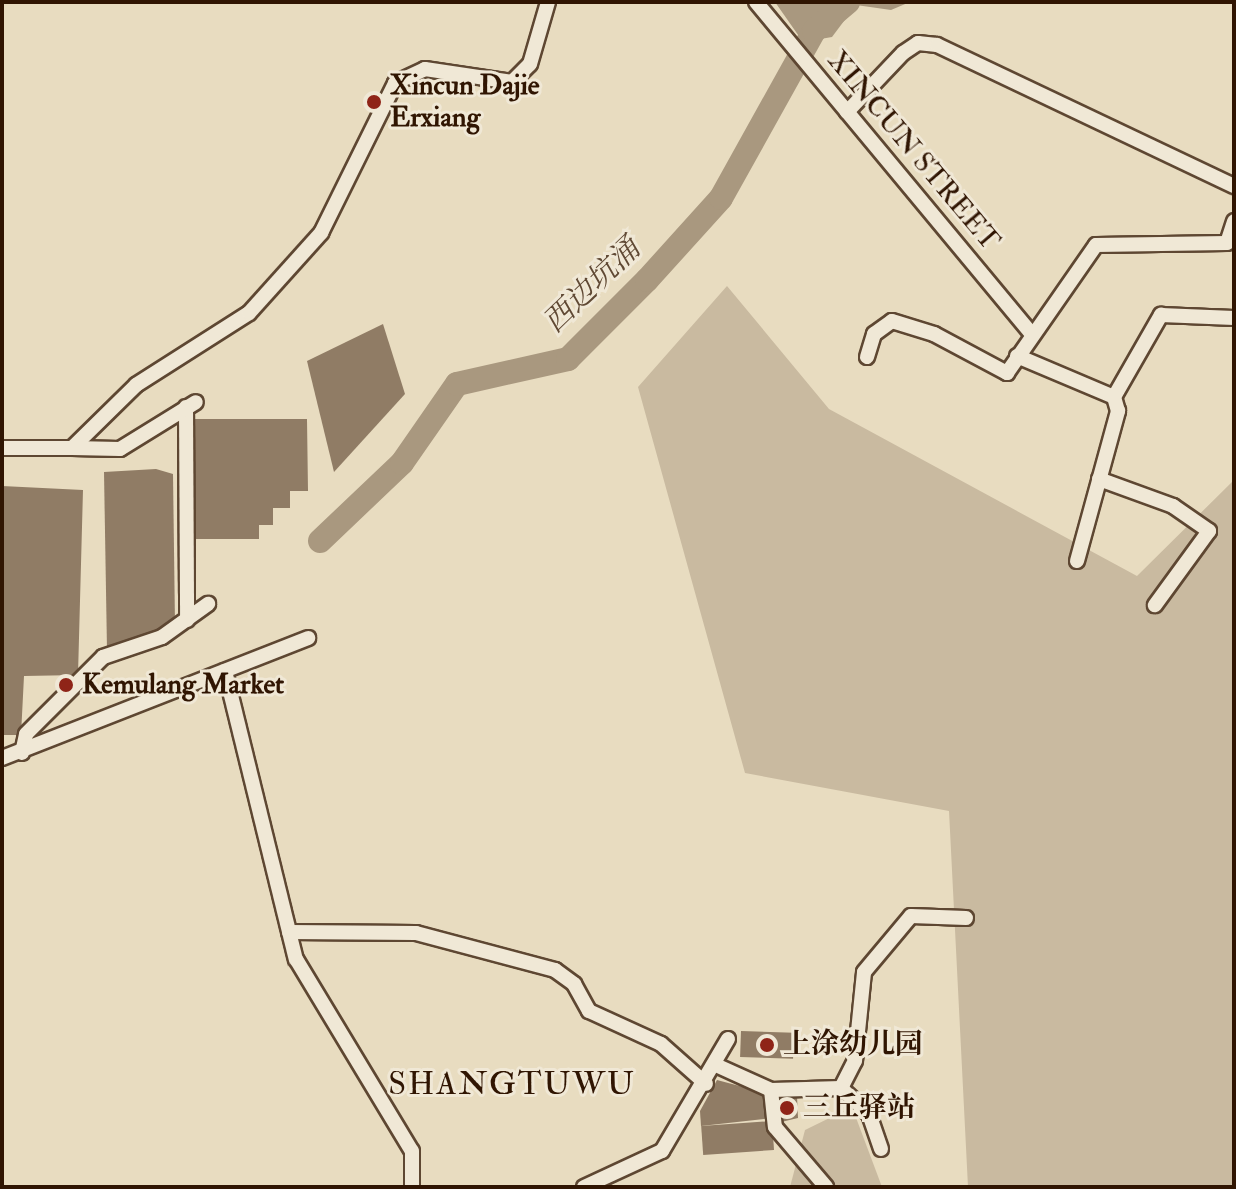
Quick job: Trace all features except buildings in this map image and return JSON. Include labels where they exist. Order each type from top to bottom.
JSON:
[{"type":"street","points":[[72,448],[136,385],[249,313],[283,280],[342,200],[373,117],[395,83],[425,69],[512,82],[530,64],[548,2]]},
{"type":"street","name":"XINCUN STREET","points":[[756,2],[1031,333]]},
{"type":"street","points":[[847,112],[903,53],[918,43],[937,45],[1234,186]]},
{"type":"street","points":[[867,357],[874,334],[892,321],[934,334],[989,370],[1007,373],[1031,333],[1096,245],[1227,243],[1234,221]]},
{"type":"street","points":[[1077,561],[1118,411],[1114,397],[1161,315],[1234,318]]},
{"type":"street","points":[[1017,356],[1114,397]]},
{"type":"street","points":[[2,448],[120,449],[191,405],[187,620]]},
{"type":"street","points":[[1099,479],[1173,506],[1209,531],[1155,605]]},
{"type":"street","points":[[22,753],[26,734],[103,657],[187,620],[208,604]]},
{"type":"street","points":[[2,758],[22,753],[308,638]]},
{"type":"street","points":[[225,671],[296,959],[412,1151],[412,1187]]},
{"type":"street","points":[[841,1088],[855,1061],[864,972],[911,916],[966,918]]},
{"type":"street","points":[[289,932],[416,933],[555,970],[574,984],[589,1011],[661,1044],[706,1084]]},
{"type":"street","points":[[584,1187],[662,1151],[718,1066],[728,1039]]},
{"type":"street","points":[[718,1066],[771,1090],[841,1088],[869,1114],[881,1149]]},
{"type":"street","points":[[771,1090],[775,1127],[826,1187]]},
{"type":"shaded area","points":[[775,2],[910,2],[891,10],[856,5],[832,37],[803,42]]},
{"type":"shaded area","points":[[727,286],[829,409],[1137,576],[1234,480],[1234,1187],[968,1187],[949,811],[745,773],[638,387]]},
{"type":"shaded area","points":[[852,1107],[882,1187],[790,1187],[805,1130]]},
{"type":"waterway","name":"西边坑涌","points":[[320,541],[402,463],[457,384],[568,359],[647,280],[721,198],[814,31],[848,2]]},
{"type":"place","name":"Xincun Dajie Erxiang","points":[[374,102]]},
{"type":"place","name":"Kemulang Market","points":[[66,685]]},
{"type":"place","name":"上涂幼儿园","points":[[767,1045]]},
{"type":"place","name":"三丘驿站","points":[[787,1108]]},
{"type":"district","name":"SHANGTUWU","points":[[512,1084]]}]
